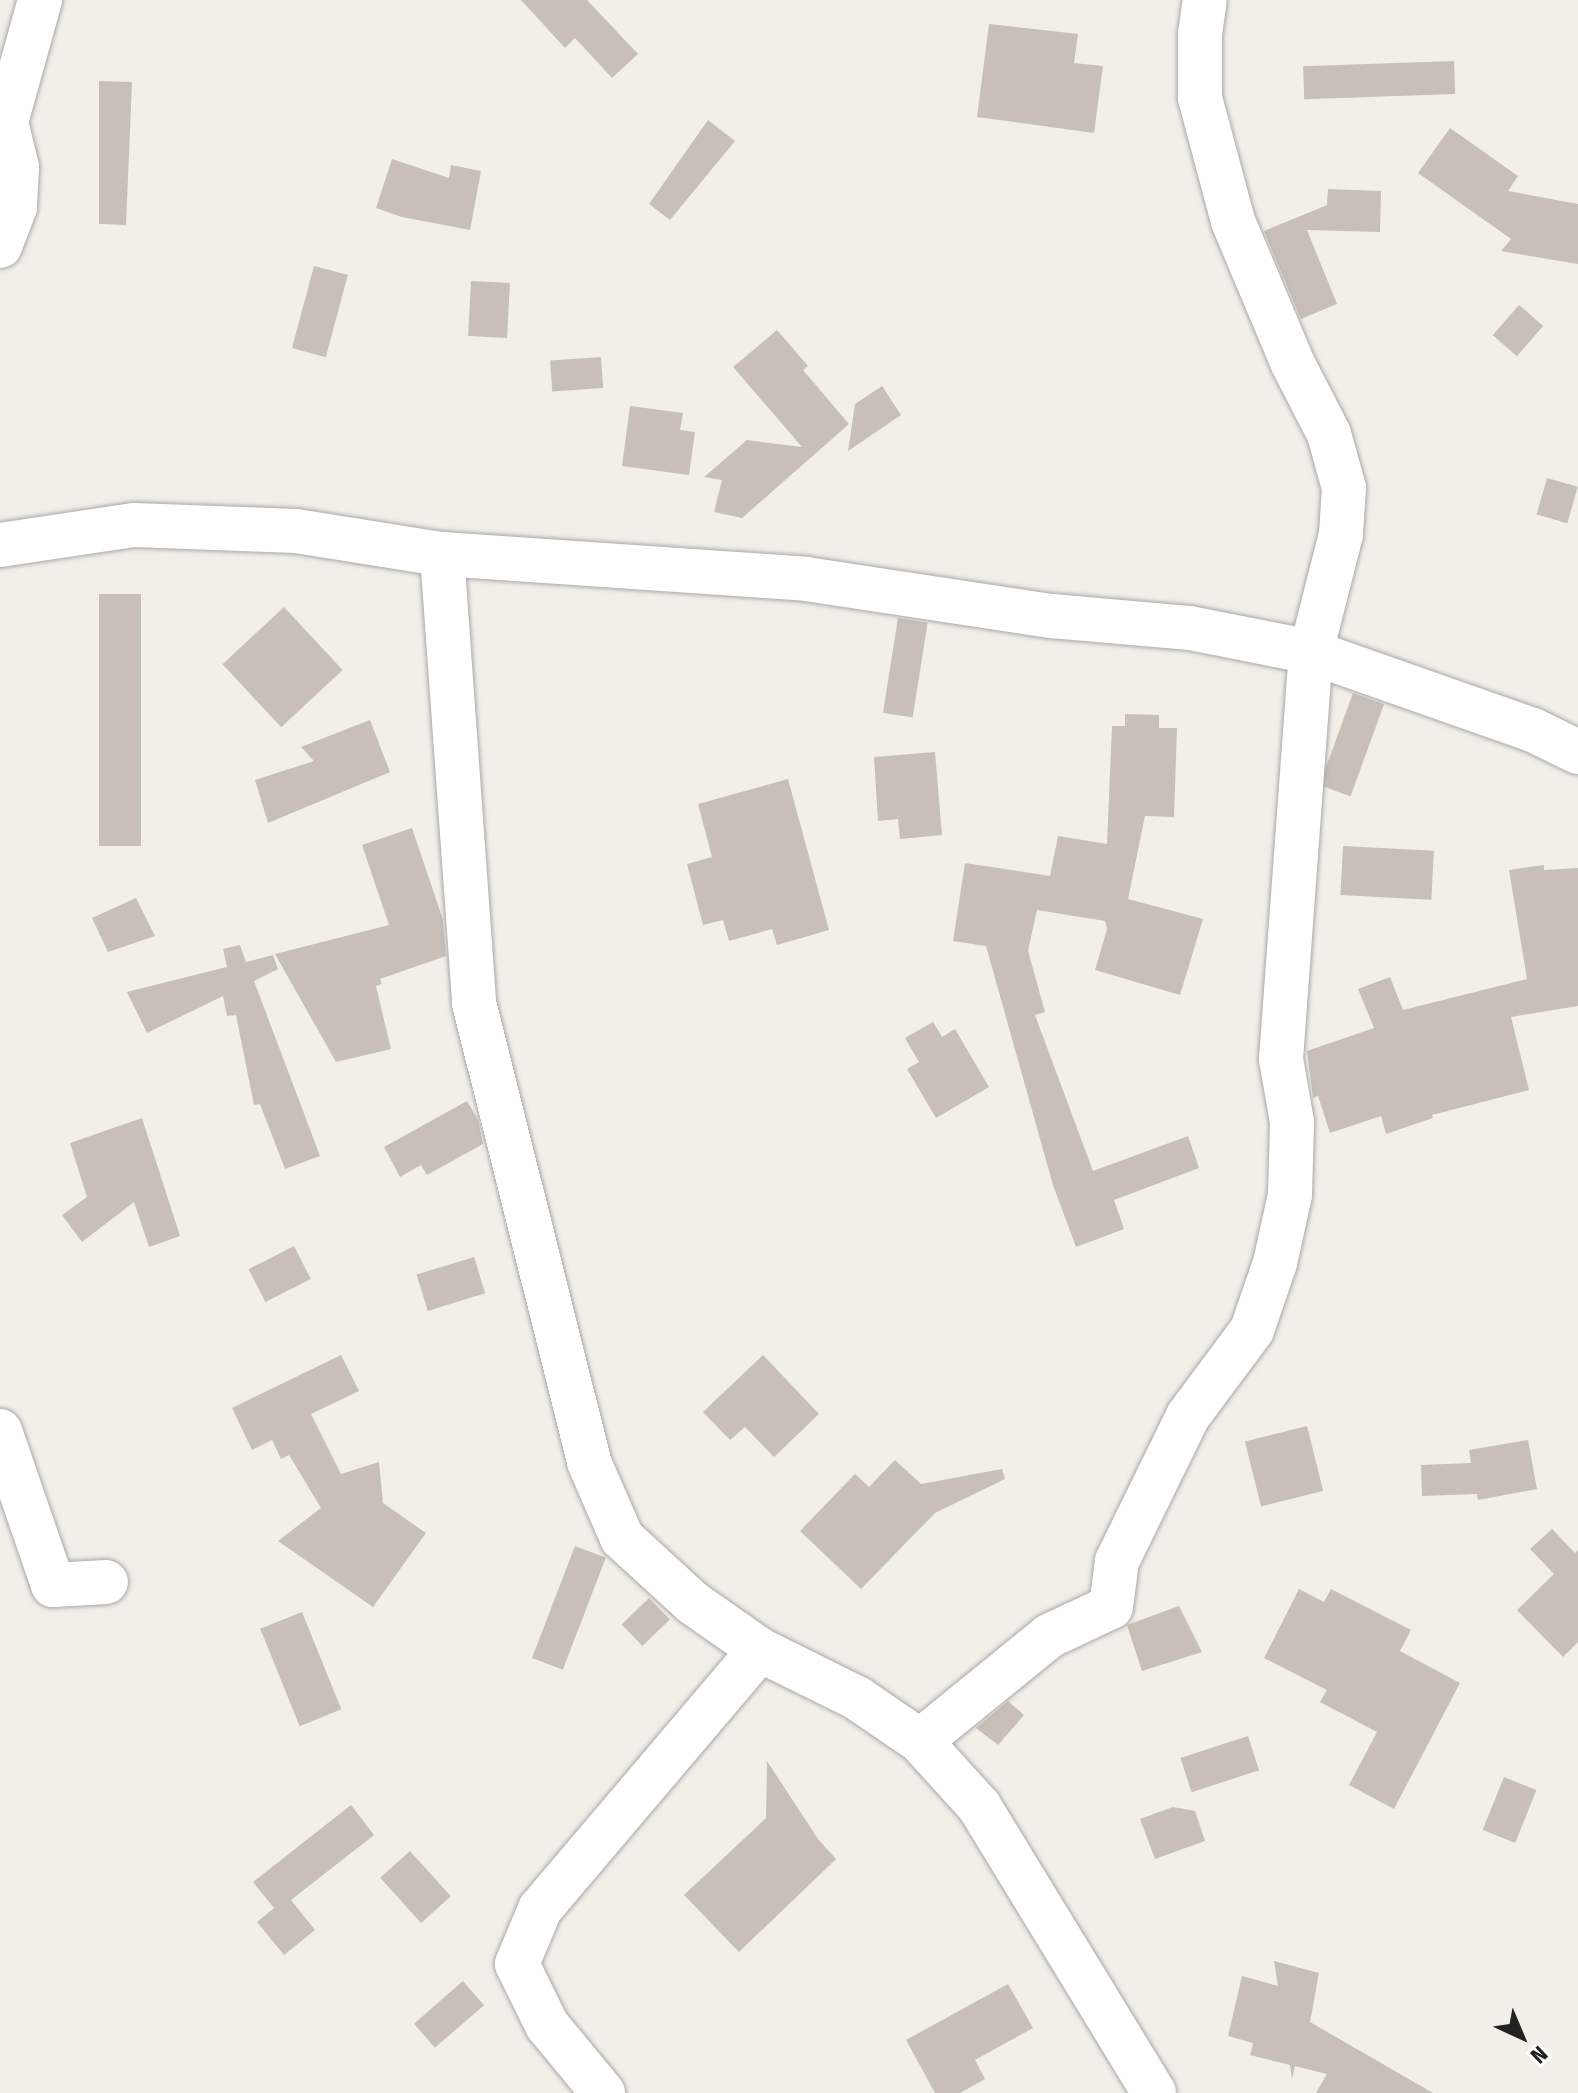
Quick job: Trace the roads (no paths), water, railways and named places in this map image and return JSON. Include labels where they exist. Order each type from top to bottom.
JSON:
[{"type":"street","points":[[0,246],[15,207],[17,167],[6,122],[40,0]]},
{"type":"street","points":[[920,1741],[1049,1636],[1111,1607],[1117,1561],[1188,1416],[1252,1330],[1275,1263],[1290,1195],[1292,1122],[1281,1059],[1311,652],[1341,534],[1344,488],[1329,434],[1293,364],[1233,221],[1200,98],[1200,34],[1205,0]]},
{"type":"street","points":[[0,545],[134,525],[296,531],[442,554],[806,579],[1052,616],[1190,628],[1311,652],[1533,730],[1578,752]]},
{"type":"street","points":[[442,554],[474,1003],[589,1462],[622,1538],[693,1603],[760,1650],[857,1698],[920,1741],[979,1806],[1154,2093]]},
{"type":"street","points":[[0,1431],[53,1585],[106,1582]]},
{"type":"street","points":[[603,2093],[547,2025],[517,1964],[540,1909],[760,1650]]}]
